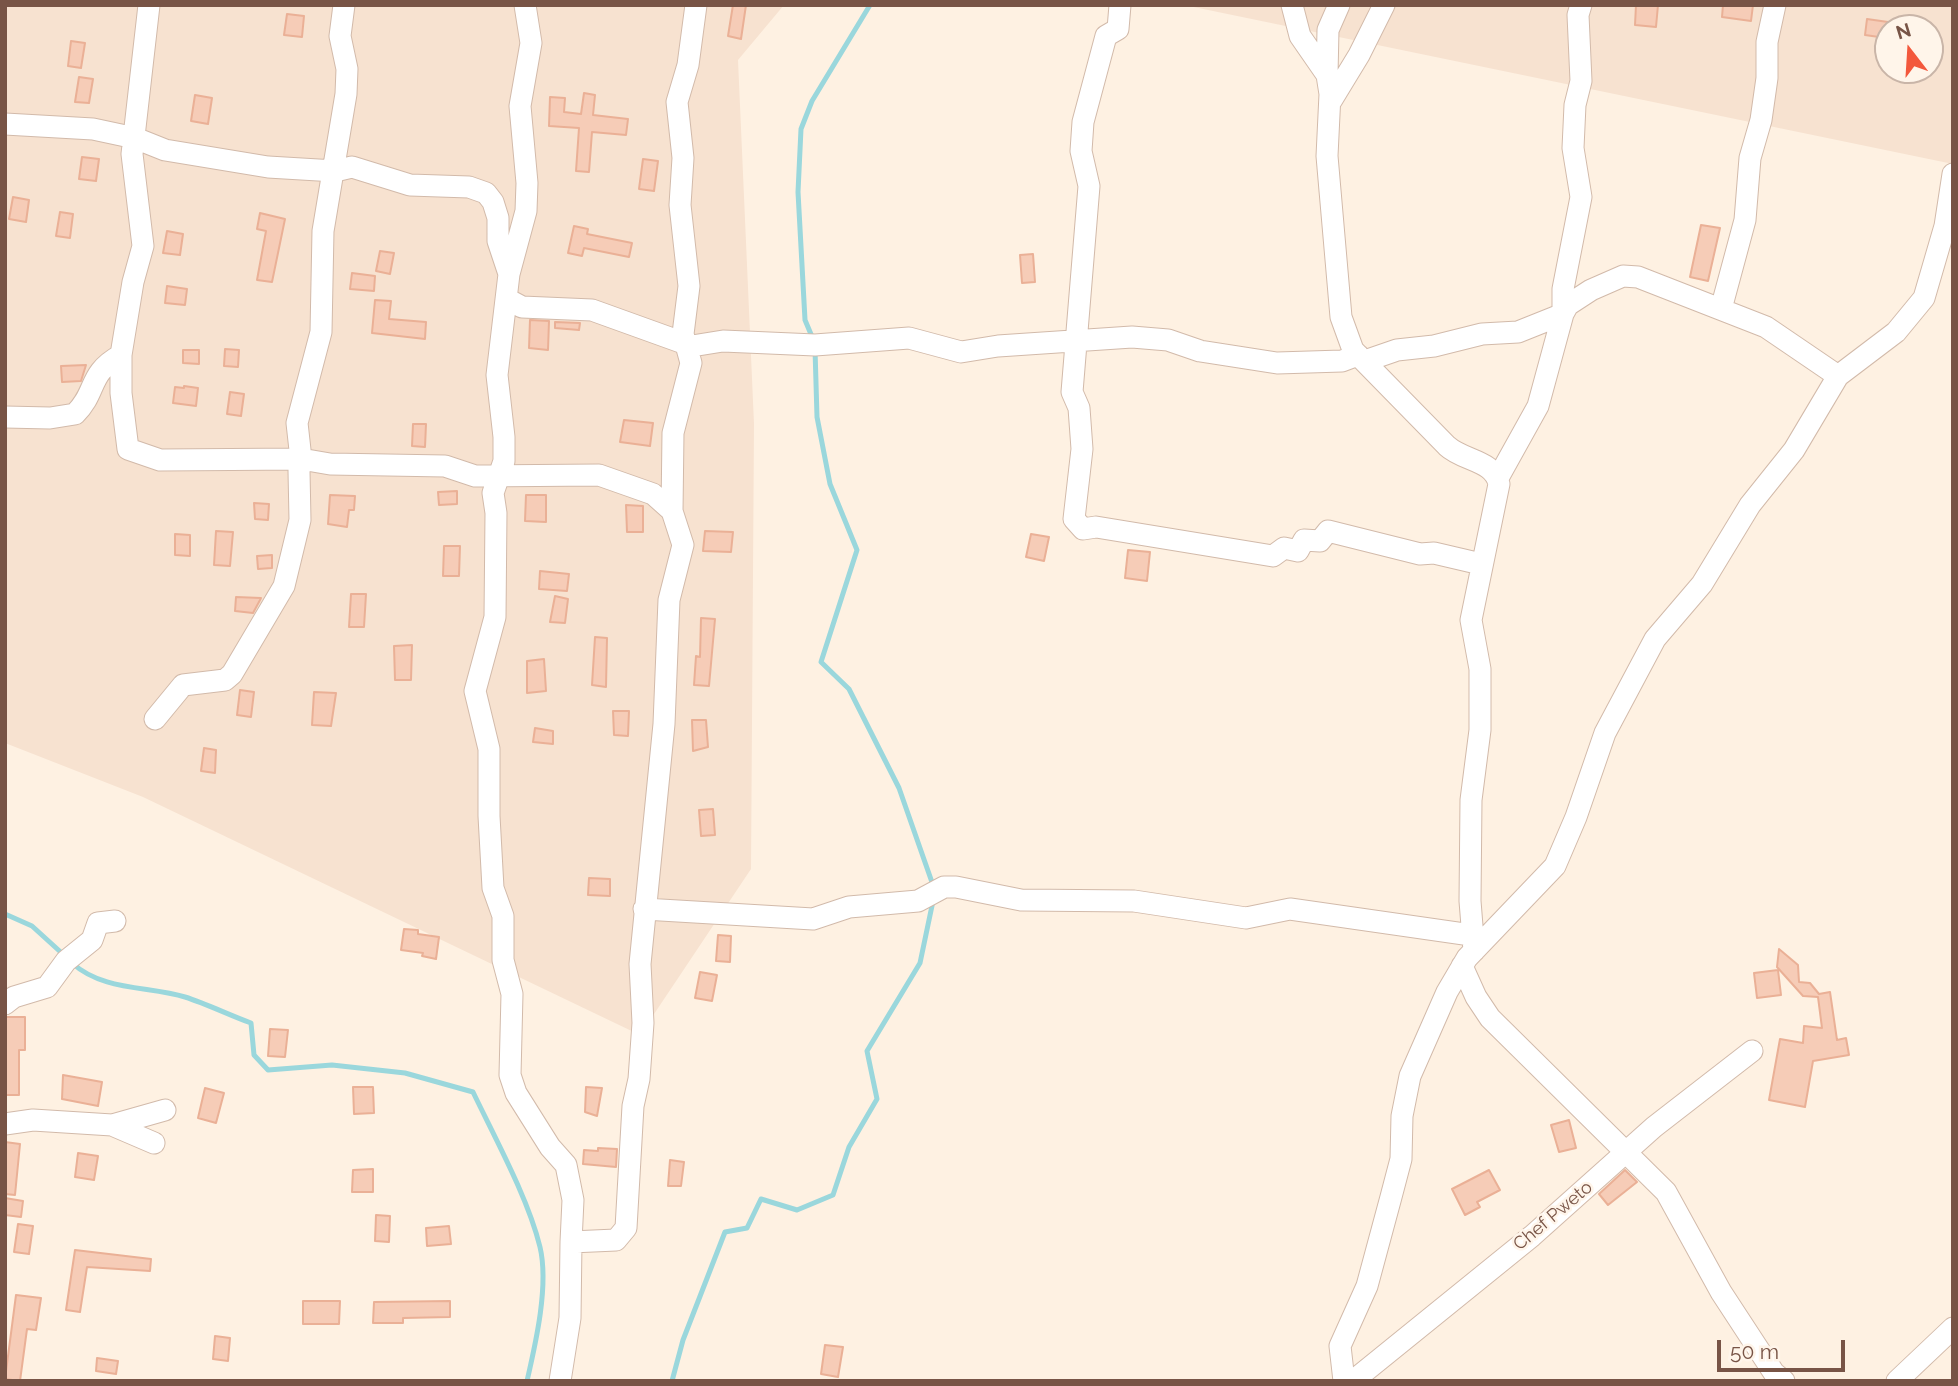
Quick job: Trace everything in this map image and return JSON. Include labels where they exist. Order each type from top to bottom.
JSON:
[{"type":"street","points":[[149,5],[132,154],[133,181],[143,246],[132,282],[121,355],[121,393],[128,449],[160,460],[302,459],[330,464],[445,466],[475,477],[599,475],[653,494],[672,511]]},
{"type":"street","points":[[155,719],[183,685],[229,678],[284,586],[295,548],[300,520],[299,471],[302,459],[297,423],[321,332],[323,231],[346,94],[347,69],[340,36],[344,5]]},
{"type":"street","points":[[525,5],[531,43],[520,106],[527,183],[526,211],[509,274],[497,375],[504,437],[500,475],[493,493],[496,513],[495,617],[475,691],[489,749],[493,888],[503,916],[503,960],[512,994],[510,1074],[516,1093],[550,1147],[566,1165],[573,1200],[570,1318],[560,1381]]},
{"type":"street","points":[[571,1242],[616,1240],[626,1228],[634,1131],[633,1106],[638,1090],[643,1023],[640,964],[664,724],[669,600],[683,545],[672,511],[673,433],[691,363],[685,345],[684,321],[689,286],[680,195],[682,158],[677,96],[688,65],[696,5]]},
{"type":"street","points":[[1120,5],[1118,29],[1106,36],[1083,122],[1081,151],[1089,186],[1072,398],[1079,408],[1082,449],[1080,484],[1073,515],[1079,527],[1273,556],[1281,549],[1297,551],[1304,540],[1320,541],[1328,531],[1420,554],[1434,553],[1481,564]]},
{"type":"street","points":[[1292,5],[1300,36],[1327,75]]},
{"type":"street","points":[[1339,5],[1328,30],[1327,75],[1331,101],[1327,156],[1342,317],[1348,341],[1361,358],[1455,453],[1489,467],[1498,478]]},
{"type":"street","points":[[1331,101],[1384,5]]},
{"type":"street","points":[[1563,314],[1563,289],[1581,197],[1573,148],[1575,105],[1581,81],[1578,16],[1581,5]]},
{"type":"street","points":[[1721,309],[1745,220],[1750,158],[1761,120],[1767,78],[1767,42],[1775,5]]},
{"type":"street","points":[[5,124],[93,130],[135,138],[183,154],[268,167],[334,170],[352,167],[410,185],[469,187],[486,193],[493,202],[498,218],[498,241],[509,274]]},
{"type":"street","points":[[1344,1381],[1340,1346],[1367,1286],[1401,1158],[1402,1116],[1410,1076],[1425,1037],[1469,951],[1555,866],[1576,817],[1605,733],[1655,639],[1702,584],[1750,505],[1794,450],[1838,376],[1896,332],[1924,298],[1930,285],[1945,226],[1953,174]]},
{"type":"street","points":[[1930,285],[1953,269]]},
{"type":"street","points":[[1784,1381],[1774,1373],[1721,1292],[1666,1192],[1490,1018],[1475,997],[1469,951],[1471,800],[1480,730],[1480,669],[1471,620],[1481,564],[1499,495],[1498,478],[1538,407],[1563,314],[1568,305],[1581,295],[1623,275],[1665,285],[1766,327],[1838,376]]},
{"type":"street","points":[[507,299],[522,307],[592,310],[685,345],[742,341],[815,345],[909,338],[961,352],[1109,337],[1157,338],[1200,351],[1276,363],[1342,362],[1397,350],[1434,346],[1482,334],[1518,332],[1563,314]]},
{"type":"street","points":[[5,418],[50,418],[75,414],[92,389],[103,364],[121,355]]},
{"type":"street","points":[[644,909],[813,919],[849,907],[918,901],[944,887],[956,887],[1021,900],[1134,901],[1246,918],[1290,909],[1469,951]]},
{"type":"street","points":[[5,1004],[14,997],[47,988],[72,954],[92,940],[98,923],[115,921]]},
{"type":"street","name":"Chef Pweto","points":[[1353,1381],[1532,1236],[1664,1119],[1752,1051]]},
{"type":"street","points":[[5,1124],[33,1120],[112,1125],[166,1110]]},
{"type":"street","points":[[112,1125],[154,1143]]},
{"type":"street","points":[[1897,1381],[1953,1328]]},
{"type":"shaded area","points":[[5,5],[784,5],[738,60],[754,424],[751,869],[640,1035],[143,797],[5,743]]},
{"type":"shaded area","points":[[1184,5],[1953,5],[1953,164]]},
{"type":"building","points":[[733,5],[746,5],[741,39],[728,36]]},
{"type":"building","points":[[1636,5],[1658,5],[1656,27],[1635,25]]},
{"type":"building","points":[[1723,5],[1753,5],[1751,21],[1722,17]]},
{"type":"building","points":[[287,14],[304,16],[302,37],[284,35]]},
{"type":"building","points":[[1867,19],[1874,20],[1874,36],[1865,35]]},
{"type":"building","points":[[71,41],[85,43],[81,68],[68,66]]},
{"type":"building","points":[[79,77],[93,79],[89,103],[75,102]]},
{"type":"building","points":[[584,93],[595,95],[593,115],[628,119],[626,135],[592,132],[589,172],[576,171],[579,128],[549,126],[550,97],[565,98],[564,112],[581,114]]},
{"type":"building","points":[[195,95],[212,98],[208,124],[191,121]]},
{"type":"building","points":[[82,157],[99,159],[96,181],[79,179]]},
{"type":"building","points":[[643,159],[658,161],[654,191],[639,189]]},
{"type":"building","points":[[13,197],[29,200],[26,222],[9,219]]},
{"type":"building","points":[[60,212],[73,214],[70,238],[56,236]]},
{"type":"building","points":[[260,213],[285,219],[272,282],[257,280],[266,231],[257,229]]},
{"type":"building","points":[[1701,225],[1720,228],[1708,281],[1690,277]]},
{"type":"building","points":[[574,226],[588,229],[587,234],[632,243],[629,257],[584,248],[582,256],[568,253]]},
{"type":"building","points":[[167,231],[183,234],[180,255],[163,253]]},
{"type":"building","points":[[380,251],[394,253],[390,274],[376,271]]},
{"type":"building","points":[[1033,254],[1035,282],[1022,283],[1020,255]]},
{"type":"building","points":[[352,273],[375,276],[374,291],[350,289]]},
{"type":"building","points":[[167,286],[187,289],[185,305],[165,303]]},
{"type":"building","points":[[375,300],[391,301],[389,319],[426,322],[425,339],[372,333]]},
{"type":"building","points":[[530,320],[549,321],[548,350],[529,348]]},
{"type":"building","points":[[555,322],[580,323],[579,330],[555,328]]},
{"type":"building","points":[[225,349],[239,350],[238,367],[224,366]]},
{"type":"building","points":[[183,350],[199,350],[199,364],[183,363]]},
{"type":"building","points":[[86,365],[81,381],[62,382],[61,366]]},
{"type":"building","points":[[175,387],[198,388],[196,406],[173,403]]},
{"type":"building","points":[[230,392],[244,394],[241,416],[227,414]]},
{"type":"building","points":[[624,420],[653,423],[650,446],[620,442]]},
{"type":"building","points":[[413,424],[426,424],[425,447],[412,446]]},
{"type":"building","points":[[457,491],[457,504],[439,505],[438,492]]},
{"type":"building","points":[[330,495],[355,496],[354,510],[349,510],[347,527],[328,524]]},
{"type":"building","points":[[526,495],[546,495],[546,522],[525,521]]},
{"type":"building","points":[[254,503],[269,504],[268,520],[255,519]]},
{"type":"building","points":[[626,505],[643,506],[643,532],[627,532]]},
{"type":"building","points":[[216,531],[233,532],[230,566],[214,565]]},
{"type":"building","points":[[705,531],[733,532],[731,552],[703,551]]},
{"type":"building","points":[[175,534],[190,535],[190,556],[175,555]]},
{"type":"building","points":[[1031,534],[1049,537],[1044,561],[1026,557]]},
{"type":"building","points":[[444,546],[460,546],[459,576],[443,576]]},
{"type":"building","points":[[1128,550],[1150,552],[1147,581],[1125,578]]},
{"type":"building","points":[[272,555],[272,568],[258,569],[257,556]]},
{"type":"building","points":[[540,571],[569,574],[567,591],[539,589]]},
{"type":"building","points":[[351,594],[366,594],[364,627],[349,627]]},
{"type":"building","points":[[555,596],[568,599],[565,623],[550,622]]},
{"type":"building","points":[[236,597],[261,598],[253,613],[235,611]]},
{"type":"building","points":[[701,618],[715,619],[709,686],[694,685],[696,656],[700,657]]},
{"type":"building","points":[[595,637],[607,638],[606,687],[592,685]]},
{"type":"building","points":[[412,645],[411,680],[395,680],[394,646]]},
{"type":"building","points":[[544,659],[546,691],[527,693],[527,661]]},
{"type":"building","points":[[240,690],[254,692],[251,717],[237,715]]},
{"type":"building","points":[[314,692],[336,693],[331,726],[312,725]]},
{"type":"building","points":[[613,711],[629,711],[628,736],[614,735]]},
{"type":"building","points":[[692,720],[706,720],[708,747],[693,751]]},
{"type":"building","points":[[535,728],[553,731],[553,744],[533,742]]},
{"type":"building","points":[[204,748],[216,750],[215,773],[201,771]]},
{"type":"building","points":[[713,809],[715,835],[701,836],[699,810]]},
{"type":"building","points":[[589,878],[610,879],[610,896],[588,895]]},
{"type":"building","points":[[404,929],[418,930],[418,934],[439,937],[436,959],[422,956],[423,953],[401,950]]},
{"type":"building","points":[[718,935],[731,936],[730,962],[716,961]]},
{"type":"building","points":[[1779,949],[1798,965],[1799,982],[1810,983],[1819,994],[1830,992],[1837,1040],[1846,1038],[1849,1055],[1813,1061],[1805,1107],[1769,1100],[1780,1039],[1803,1043],[1804,1026],[1822,1028],[1818,997],[1803,996],[1777,967]]},
{"type":"building","points":[[1778,970],[1781,995],[1757,998],[1754,973]]},
{"type":"building","points":[[700,972],[717,975],[712,1001],[695,998]]},
{"type":"building","points":[[5,1017],[25,1017],[25,1050],[19,1050],[19,1095],[5,1095]]},
{"type":"building","points":[[270,1029],[288,1030],[285,1057],[268,1056]]},
{"type":"building","points":[[63,1075],[102,1082],[98,1106],[62,1099]]},
{"type":"building","points":[[353,1087],[373,1087],[374,1113],[354,1114]]},
{"type":"building","points":[[586,1087],[602,1088],[597,1116],[585,1112]]},
{"type":"building","points":[[205,1088],[224,1093],[216,1123],[198,1118]]},
{"type":"building","points":[[1569,1120],[1576,1148],[1559,1152],[1551,1125]]},
{"type":"building","points":[[5,1142],[20,1144],[15,1195],[5,1194]]},
{"type":"building","points":[[598,1148],[617,1149],[616,1167],[583,1164],[584,1150],[598,1151]]},
{"type":"building","points":[[78,1153],[98,1156],[94,1180],[75,1177]]},
{"type":"building","points":[[670,1160],[684,1162],[681,1186],[668,1186]]},
{"type":"building","points":[[373,1169],[373,1192],[352,1192],[353,1170]]},
{"type":"building","points":[[1489,1170],[1500,1190],[1477,1202],[1480,1207],[1465,1215],[1452,1189]]},
{"type":"building","points":[[1625,1170],[1637,1182],[1608,1205],[1599,1194]]},
{"type":"building","points":[[5,1198],[23,1201],[21,1217],[5,1215]]},
{"type":"building","points":[[376,1215],[390,1216],[389,1242],[375,1241]]},
{"type":"building","points":[[18,1224],[33,1226],[29,1254],[14,1252]]},
{"type":"building","points":[[449,1226],[451,1244],[427,1246],[426,1228]]},
{"type":"building","points":[[75,1250],[151,1259],[150,1271],[87,1267],[80,1312],[66,1310]]},
{"type":"building","points":[[16,1295],[41,1298],[36,1330],[27,1329],[20,1381],[5,1379]]},
{"type":"building","points":[[303,1301],[340,1301],[339,1324],[303,1324]]},
{"type":"building","points":[[450,1301],[450,1317],[403,1318],[403,1323],[373,1323],[374,1302]]},
{"type":"building","points":[[215,1336],[230,1338],[228,1361],[213,1359]]},
{"type":"building","points":[[825,1345],[843,1347],[838,1377],[821,1374]]},
{"type":"building","points":[[97,1358],[118,1361],[116,1374],[96,1371]]},
{"type":"waterway","points":[[813,339],[805,320],[798,192],[801,129],[812,101],[870,5]]},
{"type":"waterway","points":[[815,349],[817,417],[830,484],[857,550],[821,662],[849,689],[899,788],[934,888]]},
{"type":"waterway","points":[[672,1381],[683,1340],[725,1232],[747,1228],[761,1199],[797,1210],[833,1195],[849,1147],[877,1099],[867,1051],[920,963],[933,901]]},
{"type":"waterway","points":[[5,914],[32,926],[65,956]]},
{"type":"waterway","points":[[72,963],[98,979],[185,997],[251,1023],[254,1055],[268,1070],[332,1065],[405,1073],[473,1092],[519,1189],[540,1247],[542,1296],[527,1381]]}]
